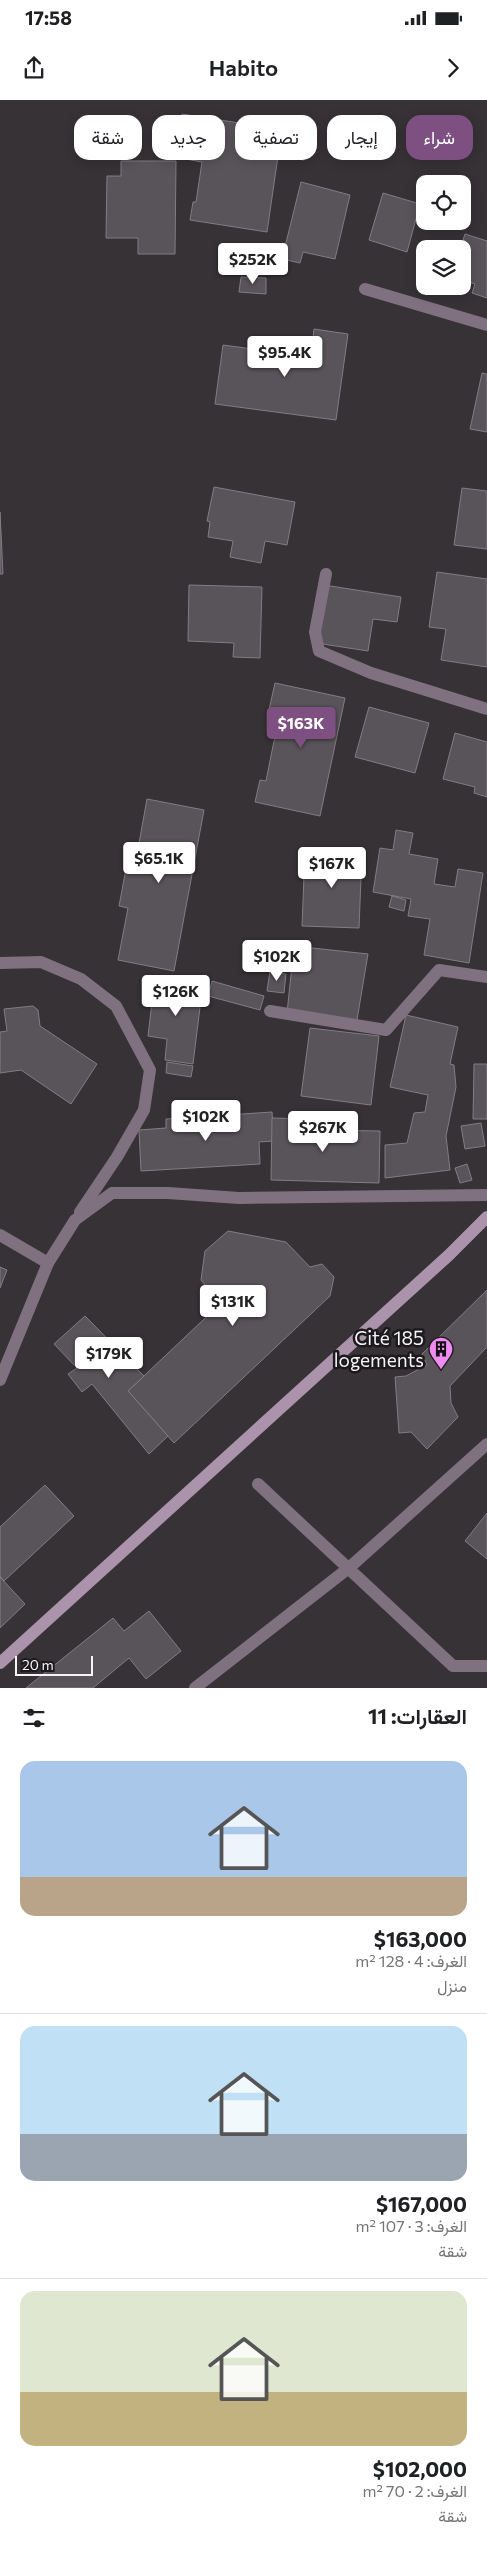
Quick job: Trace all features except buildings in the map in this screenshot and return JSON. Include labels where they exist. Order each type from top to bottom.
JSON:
[{"type":"main road","points":[[0,1664],[449,1255],[487,1217]]},
{"type":"street","points":[[365,289],[487,325]]},
{"type":"street","points":[[326,574],[315,632],[319,651],[371,673],[487,709]]},
{"type":"street","points":[[0,963],[41,962],[81,980],[116,1006],[150,1070],[144,1110],[117,1157],[74,1220],[48,1263],[0,1380]]},
{"type":"street","points":[[270,1010],[386,1030],[439,970],[487,977]]},
{"type":"street","points":[[74,1220],[112,1194],[168,1192],[239,1198],[487,1195]]},
{"type":"street","points":[[0,1236],[48,1263]]},
{"type":"street","points":[[195,1688],[350,1567],[487,1444]]},
{"type":"street","points":[[258,1484],[350,1567],[453,1666],[487,1666]]},
{"type":"place","name":"Cité 185 logements","points":[[441,1370]]}]
